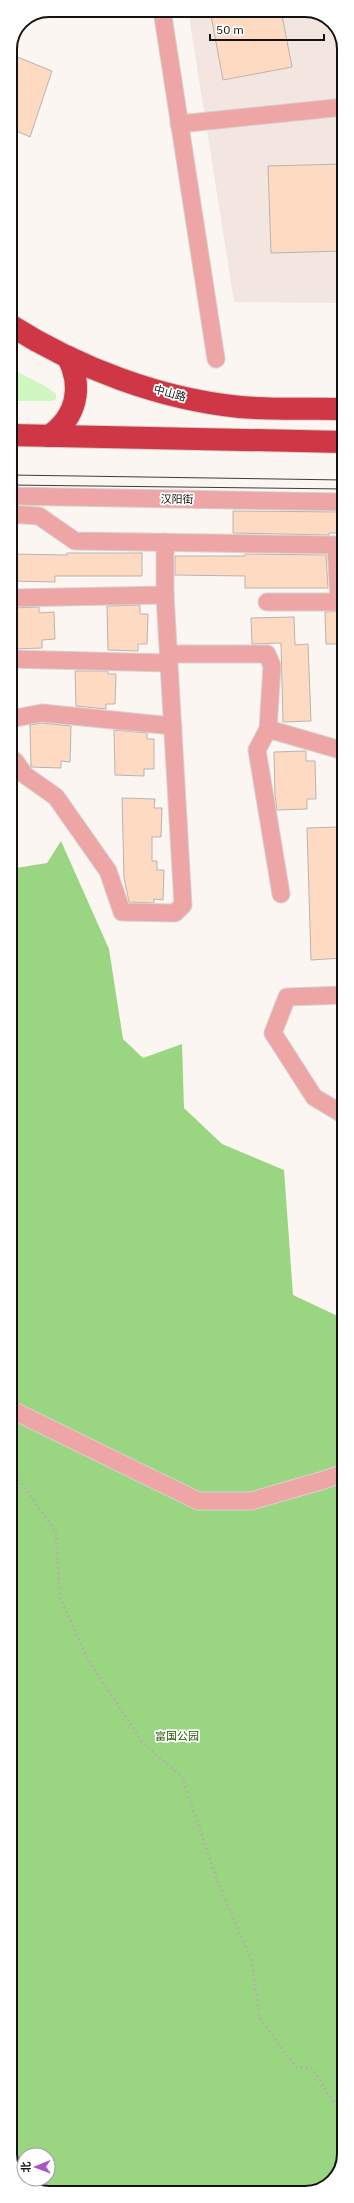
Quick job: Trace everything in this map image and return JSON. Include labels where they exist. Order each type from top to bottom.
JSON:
[{"type":"highway","name":"中山路","points":[[17,332],[68,357],[152,388],[192,399],[241,407],[337,409]]},
{"type":"highway","points":[[49,436],[61,428],[70,415],[74,401],[76,386],[74,370],[68,357]]},
{"type":"highway","points":[[17,435],[337,442]]},
{"type":"street","points":[[163,17],[216,359]]},
{"type":"street","points":[[179,124],[337,108]]},
{"type":"street","name":"汉阳街","points":[[17,496],[337,502]]},
{"type":"street","points":[[17,514],[39,516],[75,540],[336,545],[337,564]]},
{"type":"street","points":[[17,764],[25,775],[56,797],[108,871],[122,912],[174,913],[183,904],[165,595],[164,542]]},
{"type":"street","points":[[17,598],[165,595]]},
{"type":"street","points":[[267,602],[337,602]]},
{"type":"street","points":[[17,659],[169,659],[267,654],[272,666],[268,729],[257,750],[281,894]]},
{"type":"street","points":[[17,718],[42,713],[172,726]]},
{"type":"street","points":[[268,729],[337,749]]},
{"type":"street","points":[[337,994],[287,996],[273,1033],[314,1097],[337,1111]]},
{"type":"street","points":[[17,1412],[198,1502],[251,1500],[337,1475]]},
{"type":"path","points":[[17,1477],[56,1532],[60,1597],[87,1658],[143,1744],[182,1777],[219,1885],[251,1959],[260,2019],[296,2067],[313,2069],[332,2100],[337,2105]]},
{"type":"shaded area","points":[[189,17],[313,18],[328,26],[334,35],[337,45],[337,303],[234,302]]},
{"type":"green space","points":[[17,372],[45,386],[56,394],[56,399],[52,401],[17,401]]},
{"type":"green space","name":"富国公园","points":[[61,841],[109,949],[123,1039],[143,1058],[182,1044],[184,1108],[222,1144],[284,1170],[293,1295],[337,1316],[337,2154],[333,2170],[329,2175],[319,2183],[309,2186],[56,2186],[56,2147],[17,2147],[17,868],[47,863]]},
{"type":"building","points":[[211,17],[282,17],[292,67],[223,80]]},
{"type":"building","points":[[17,57],[52,71],[30,137],[17,131]]},
{"type":"building","points":[[337,164],[337,251],[271,253],[268,166]]},
{"type":"building","points":[[233,511],[337,512],[337,533],[329,533],[329,535],[233,533]]},
{"type":"building","points":[[67,553],[142,553],[142,576],[55,576],[55,582],[17,581],[17,554],[67,555]]},
{"type":"building","points":[[245,554],[326,555],[328,588],[245,588],[245,576],[175,575],[175,556],[245,556]]},
{"type":"building","points":[[140,605],[140,614],[148,614],[147,644],[138,644],[138,651],[108,650],[107,606]]},
{"type":"building","points":[[39,607],[39,613],[54,612],[55,639],[42,640],[42,648],[17,649],[17,608]]},
{"type":"building","points":[[337,611],[337,644],[326,644],[325,612]]},
{"type":"building","points":[[294,617],[295,645],[308,644],[311,721],[283,722],[281,643],[252,644],[251,618]]},
{"type":"building","points":[[75,671],[108,671],[108,674],[116,674],[115,704],[106,704],[106,709],[76,706]]},
{"type":"building","points":[[42,723],[71,726],[70,762],[61,761],[61,768],[31,767],[30,725]]},
{"type":"building","points":[[114,730],[147,733],[147,739],[154,739],[154,769],[144,769],[144,776],[115,775]]},
{"type":"building","points":[[306,751],[306,761],[315,761],[316,799],[307,799],[307,809],[277,810],[275,796],[274,752]]},
{"type":"building","points":[[122,798],[155,799],[154,808],[162,808],[161,837],[152,837],[152,861],[157,861],[157,870],[164,870],[163,900],[154,899],[154,903],[129,902],[124,878]]},
{"type":"building","points":[[337,827],[337,958],[311,960],[307,828]]},
{"type":"tram line","points":[[17,475],[337,480]]},
{"type":"tram line","points":[[17,485],[337,489]]}]
